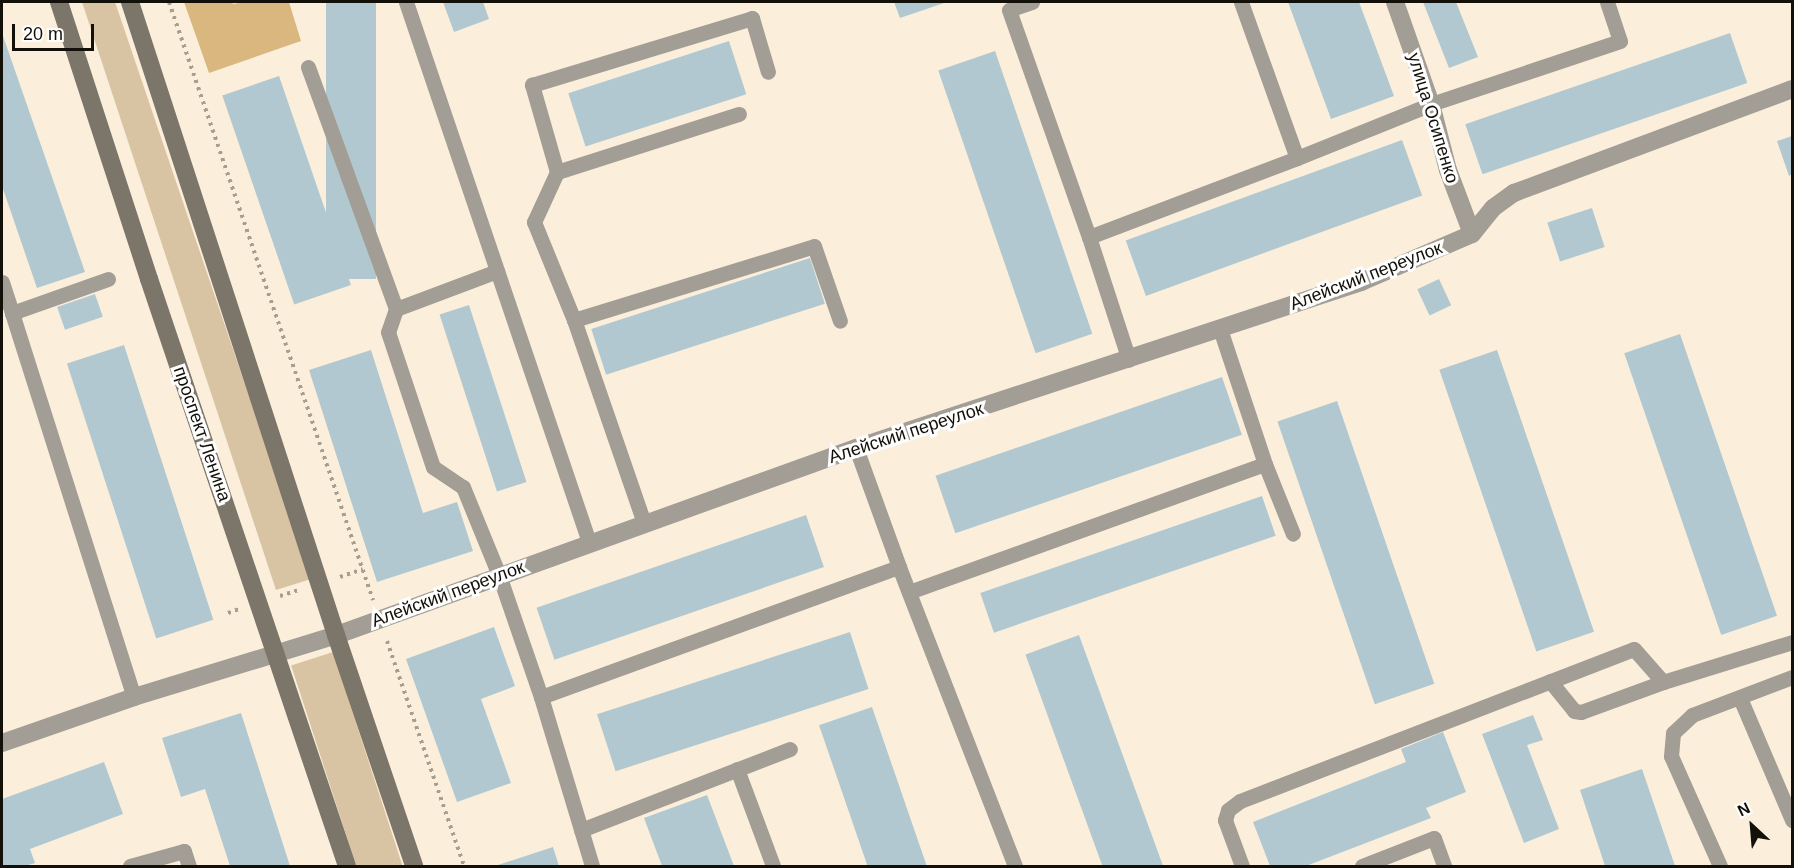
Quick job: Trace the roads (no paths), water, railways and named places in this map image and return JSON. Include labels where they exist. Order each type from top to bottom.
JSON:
[{"type":"main road","name":"проспект Ленина","points":[[59,2],[153,291],[277,653],[347,867]]},
{"type":"main road","points":[[130,2],[414,867]]},
{"type":"street","name":"улица Осипенко","points":[[1395,2],[1431,104],[1448,170],[1472,234]]},
{"type":"street","name":"Алейский переулок","points":[[2,743],[134,697],[336,635],[589,542],[856,448],[1129,360],[1360,282],[1472,234],[1493,208],[1514,193],[1792,89]]},
{"type":"lane","points":[[406,2],[589,542]]},
{"type":"lane","points":[[1032,2],[1009,10],[1089,237],[1129,360]]},
{"type":"lane","points":[[1241,2],[1297,158]]},
{"type":"lane","points":[[1089,237],[1431,104],[1620,41],[1607,2]]},
{"type":"lane","points":[[644,523],[574,320],[534,222],[557,172],[532,85],[752,18],[768,72]]},
{"type":"lane","points":[[308,67],[396,309],[388,332],[433,467],[463,487],[499,575],[541,697],[592,867]]},
{"type":"lane","points":[[557,172],[739,114]]},
{"type":"lane","points":[[574,320],[814,246],[840,321]]},
{"type":"lane","points":[[396,309],[497,271]]},
{"type":"lane","points":[[12,313],[108,279]]},
{"type":"lane","points":[[2,282],[134,697]]},
{"type":"lane","points":[[1220,329],[1265,464],[1293,534]]},
{"type":"lane","points":[[856,448],[899,567],[1015,867]]},
{"type":"lane","points":[[909,592],[1265,464]]},
{"type":"lane","points":[[541,697],[899,567]]},
{"type":"lane","points":[[1550,681],[1574,711],[1581,712],[1664,682],[1792,642]]},
{"type":"lane","points":[[1242,867],[1225,820],[1228,810],[1240,801],[1634,649],[1664,682]]},
{"type":"lane","points":[[1720,867],[1671,756],[1673,733],[1692,715],[1792,677]]},
{"type":"lane","points":[[1740,698],[1792,820]]},
{"type":"lane","points":[[581,830],[790,749]]},
{"type":"lane","points":[[737,769],[773,867]]},
{"type":"lane","points":[[1362,867],[1434,838],[1444,867]]},
{"type":"lane","points":[[130,867],[184,851],[189,867]]}]
